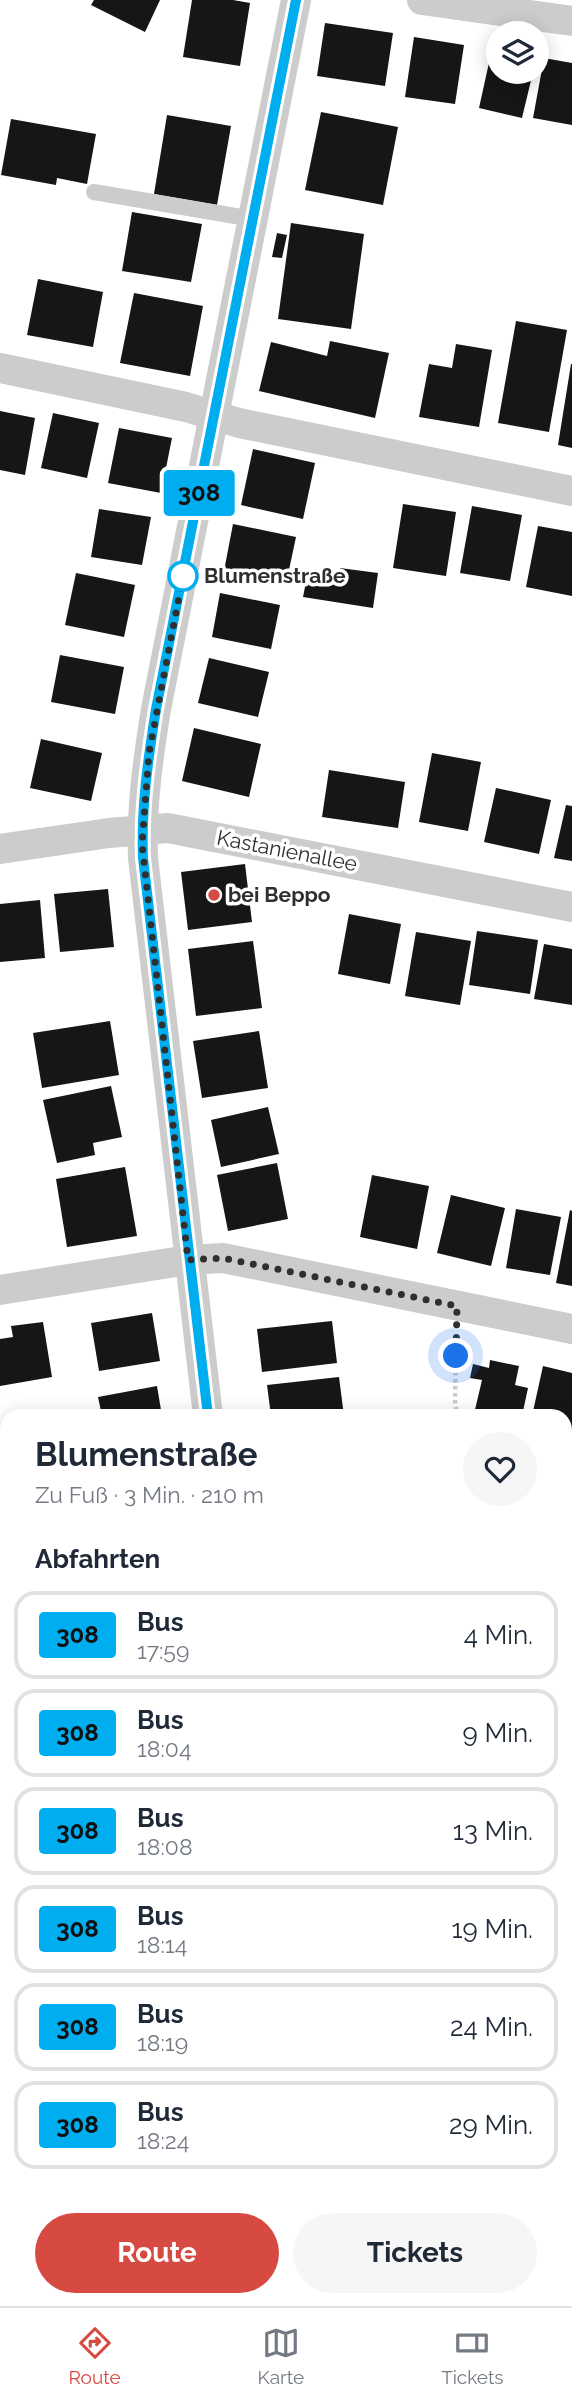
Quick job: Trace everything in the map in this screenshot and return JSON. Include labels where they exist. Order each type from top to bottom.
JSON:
[{"type":"street","points":[[207,1409],[188,1260],[142,829],[155,720],[296,0]]},
{"type":"street","points":[[422,0],[572,21]]},
{"type":"street","points":[[0,368],[186,407],[215,416],[456,469],[572,491]]},
{"type":"street","name":"Kastanienallee","points":[[0,849],[142,829],[177,829],[572,907]]},
{"type":"street","points":[[0,1290],[188,1260],[223,1258],[572,1329]]},
{"type":"lane","points":[[94,192],[253,219]]},
{"type":"path","points":[[456,1409],[457,1306]]},
{"type":"building","points":[[94,0],[160,0],[145,32],[91,5]]},
{"type":"building","points":[[192,0],[233,0],[250,3],[240,66],[183,57]]},
{"type":"building","points":[[325,23],[393,33],[385,86],[317,76]]},
{"type":"building","points":[[414,37],[464,45],[455,104],[405,97]]},
{"type":"building","points":[[549,59],[572,63],[572,125],[533,118],[539,84],[549,84]]},
{"type":"building","points":[[486,76],[486,84],[530,84],[522,118],[479,108]]},
{"type":"building","points":[[321,112],[398,127],[383,205],[305,190]]},
{"type":"building","points":[[167,115],[231,126],[217,205],[154,194]]},
{"type":"building","points":[[11,119],[96,134],[87,184],[57,178],[56,185],[1,175]]},
{"type":"building","points":[[132,212],[202,224],[191,282],[122,271]]},
{"type":"building","points":[[291,223],[364,234],[351,329],[278,319]]},
{"type":"building","points":[[277,233],[287,235],[282,258],[272,257]]},
{"type":"building","points":[[38,279],[103,292],[93,347],[27,335]]},
{"type":"building","points":[[134,293],[203,306],[190,376],[120,363]]},
{"type":"building","points":[[516,321],[567,330],[549,432],[498,423]]},
{"type":"building","points":[[330,341],[389,353],[375,418],[259,391],[271,342],[327,356]]},
{"type":"building","points":[[456,344],[492,350],[479,427],[419,417],[429,364],[452,368]]},
{"type":"building","points":[[572,364],[572,448],[558,445]]},
{"type":"building","points":[[0,411],[35,418],[25,475],[0,470]]},
{"type":"building","points":[[53,413],[99,423],[87,478],[41,468]]},
{"type":"building","points":[[119,428],[172,438],[161,493],[108,483]]},
{"type":"building","points":[[253,449],[315,463],[303,519],[241,505]]},
{"type":"building","points":[[403,504],[456,512],[446,576],[393,568]]},
{"type":"building","points":[[472,506],[522,515],[510,581],[460,573]]},
{"type":"building","points":[[99,509],[151,517],[142,565],[91,557]]},
{"type":"building","points":[[233,524],[296,537],[286,584],[224,571]]},
{"type":"building","points":[[538,526],[572,532],[572,596],[526,587]]},
{"type":"building","points":[[340,568],[378,573],[373,608],[303,597],[307,577],[339,581]]},
{"type":"building","points":[[76,573],[135,585],[124,637],[65,625]]},
{"type":"building","points":[[220,593],[280,605],[271,649],[212,637]]},
{"type":"building","points":[[60,655],[124,667],[115,714],[51,702]]},
{"type":"building","points":[[209,658],[269,672],[258,717],[198,703]]},
{"type":"building","points":[[194,728],[261,744],[249,797],[182,781]]},
{"type":"building","points":[[41,739],[102,753],[91,801],[30,788]]},
{"type":"building","points":[[432,753],[481,762],[468,831],[419,822]]},
{"type":"building","points":[[329,770],[405,782],[398,828],[322,817]]},
{"type":"building","points":[[496,788],[551,800],[539,854],[484,842]]},
{"type":"building","points":[[566,805],[572,806],[572,861],[554,858]]},
{"type":"building","points":[[245,864],[252,922],[188,930],[181,872]]},
{"type":"building","points":[[108,889],[114,947],[60,952],[54,894]]},
{"type":"building","points":[[40,900],[45,958],[0,962],[0,904]]},
{"type":"building","points":[[349,914],[401,924],[390,984],[338,974]]},
{"type":"building","points":[[477,931],[538,940],[530,994],[469,985]]},
{"type":"building","points":[[416,932],[471,941],[460,1005],[405,996]]},
{"type":"building","points":[[253,941],[262,1008],[196,1016],[188,949]]},
{"type":"building","points":[[544,944],[572,949],[572,1005],[534,999]]},
{"type":"building","points":[[110,1021],[119,1075],[42,1088],[33,1033]]},
{"type":"building","points":[[259,1031],[268,1088],[202,1098],[193,1041]]},
{"type":"building","points":[[111,1086],[122,1137],[93,1143],[95,1155],[57,1163],[43,1100]]},
{"type":"building","points":[[268,1107],[279,1154],[221,1167],[211,1120]]},
{"type":"building","points":[[277,1163],[288,1219],[228,1231],[217,1175]]},
{"type":"building","points":[[125,1167],[137,1236],[67,1247],[56,1179]]},
{"type":"building","points":[[372,1175],[429,1186],[417,1249],[360,1237]]},
{"type":"building","points":[[451,1195],[505,1208],[491,1266],[437,1253]]},
{"type":"building","points":[[516,1209],[561,1217],[550,1275],[506,1268]]},
{"type":"building","points":[[570,1210],[572,1211],[572,1286],[556,1283]]},
{"type":"building","points":[[152,1313],[160,1361],[99,1371],[91,1323]]},
{"type":"building","points":[[332,1321],[337,1363],[262,1372],[257,1329]]},
{"type":"building","points":[[43,1322],[52,1377],[0,1386],[0,1339],[13,1337],[11,1326]]},
{"type":"building","points":[[490,1360],[519,1366],[515,1385],[528,1388],[524,1409],[475,1409],[482,1380],[470,1378],[473,1364],[489,1368]]},
{"type":"building","points":[[543,1366],[572,1373],[572,1409],[534,1409]]},
{"type":"building","points":[[339,1377],[343,1409],[270,1409],[267,1385]]},
{"type":"building","points":[[157,1386],[161,1409],[101,1409],[98,1397]]},
{"type":"bus line","name":"308","points":[[207,1409],[143,858],[144,796],[156,709],[296,0]]},
{"type":"place","name":"Blumenstraße","points":[[183,576]]},
{"type":"place","name":"bei Beppo","points":[[214,895]]},
{"type":"route","points":[[183,576],[149,753],[142,844],[188,1260],[223,1258],[457,1306],[456,1356]]}]
